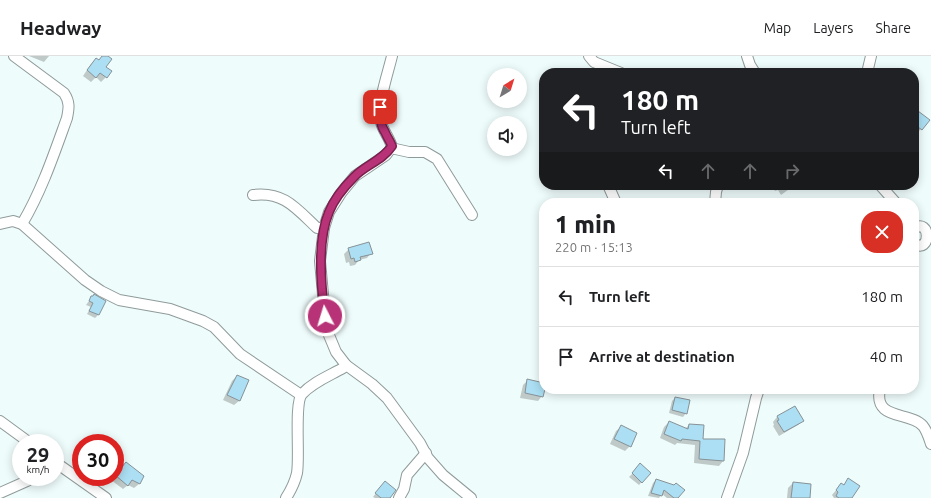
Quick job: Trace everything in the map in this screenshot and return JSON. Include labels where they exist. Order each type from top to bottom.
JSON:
[{"type":"street","points":[[14,56],[64,93],[68,99],[69,106],[68,118],[44,182],[22,224]]},
{"type":"street","points":[[392,56],[380,107],[380,118],[384,131],[392,146],[386,155],[355,176],[341,193],[329,212],[324,228],[320,261],[326,328],[336,352],[346,365],[372,384],[386,398],[404,420],[428,458],[443,475],[470,498]]},
{"type":"street","points":[[589,56],[594,62],[609,68]]},
{"type":"street","points":[[747,56],[752,68]]},
{"type":"street","points":[[868,68],[871,56]]},
{"type":"street","points":[[390,148],[409,152],[425,152],[437,159],[472,215]]},
{"type":"street","points":[[884,190],[892,198]]},
{"type":"street","points":[[253,195],[272,195],[289,202],[317,228],[324,228]]},
{"type":"street","points":[[0,224],[13,221],[22,224],[85,280],[101,291],[119,300],[170,310],[203,321],[214,327],[240,354],[301,395]]},
{"type":"street","points":[[919,227],[929,228],[930,235],[923,243]]},
{"type":"street","points":[[286,498],[293,486],[297,473],[298,401],[301,395],[313,384],[346,365]]},
{"type":"street","points":[[727,498],[743,453],[758,394]]},
{"type":"street","points":[[880,394],[880,404],[888,411],[918,422],[923,426],[931,444]]},
{"type":"street","points":[[0,421],[18,434]]},
{"type":"street","points":[[400,498],[404,489],[407,475],[426,453]]},
{"type":"street","points":[[64,468],[106,498]]},
{"type":"street","points":[[0,493],[16,486]]},
{"type":"building","points":[[102,56],[108,56],[112,59],[106,67],[112,71],[107,78],[100,73],[96,78],[87,70],[96,58],[99,60]]},
{"type":"building","points":[[919,112],[930,120],[922,130],[919,128]]},
{"type":"building","points":[[369,242],[373,254],[360,257],[361,260],[355,262],[354,258],[351,259],[348,248]]},
{"type":"building","points":[[94,294],[106,301],[99,315],[89,311],[93,303],[89,301],[91,296]]},
{"type":"building","points":[[237,375],[249,380],[240,401],[227,395]]},
{"type":"building","points":[[527,379],[539,382],[539,394],[544,394],[543,397],[525,393]]},
{"type":"building","points":[[675,397],[690,400],[687,414],[672,410]]},
{"type":"building","points":[[795,406],[804,421],[784,432],[777,421],[779,420],[777,416]]},
{"type":"building","points":[[669,421],[688,429],[689,424],[704,425],[703,439],[725,439],[724,461],[699,459],[700,441],[682,439],[681,441],[664,434]]},
{"type":"building","points":[[621,425],[637,433],[631,447],[614,439]]},
{"type":"building","points":[[126,462],[144,476],[140,484],[132,480],[128,486],[124,483],[124,464]]},
{"type":"building","points":[[640,463],[651,473],[642,483],[632,473]]},
{"type":"building","points":[[848,478],[860,486],[852,498],[839,498],[836,496],[838,492],[836,490],[841,483],[844,485]]},
{"type":"building","points":[[656,479],[674,485],[676,483],[685,490],[678,498],[674,498],[664,490],[662,496],[651,493]]},
{"type":"building","points":[[385,481],[396,490],[390,498],[381,498],[375,493]]},
{"type":"building","points":[[793,482],[811,484],[810,498],[791,498]]},
{"type":"route","points":[[325,316],[320,261],[324,228],[329,212],[341,193],[355,176],[386,155],[392,146],[384,131],[380,118],[380,107]]}]
